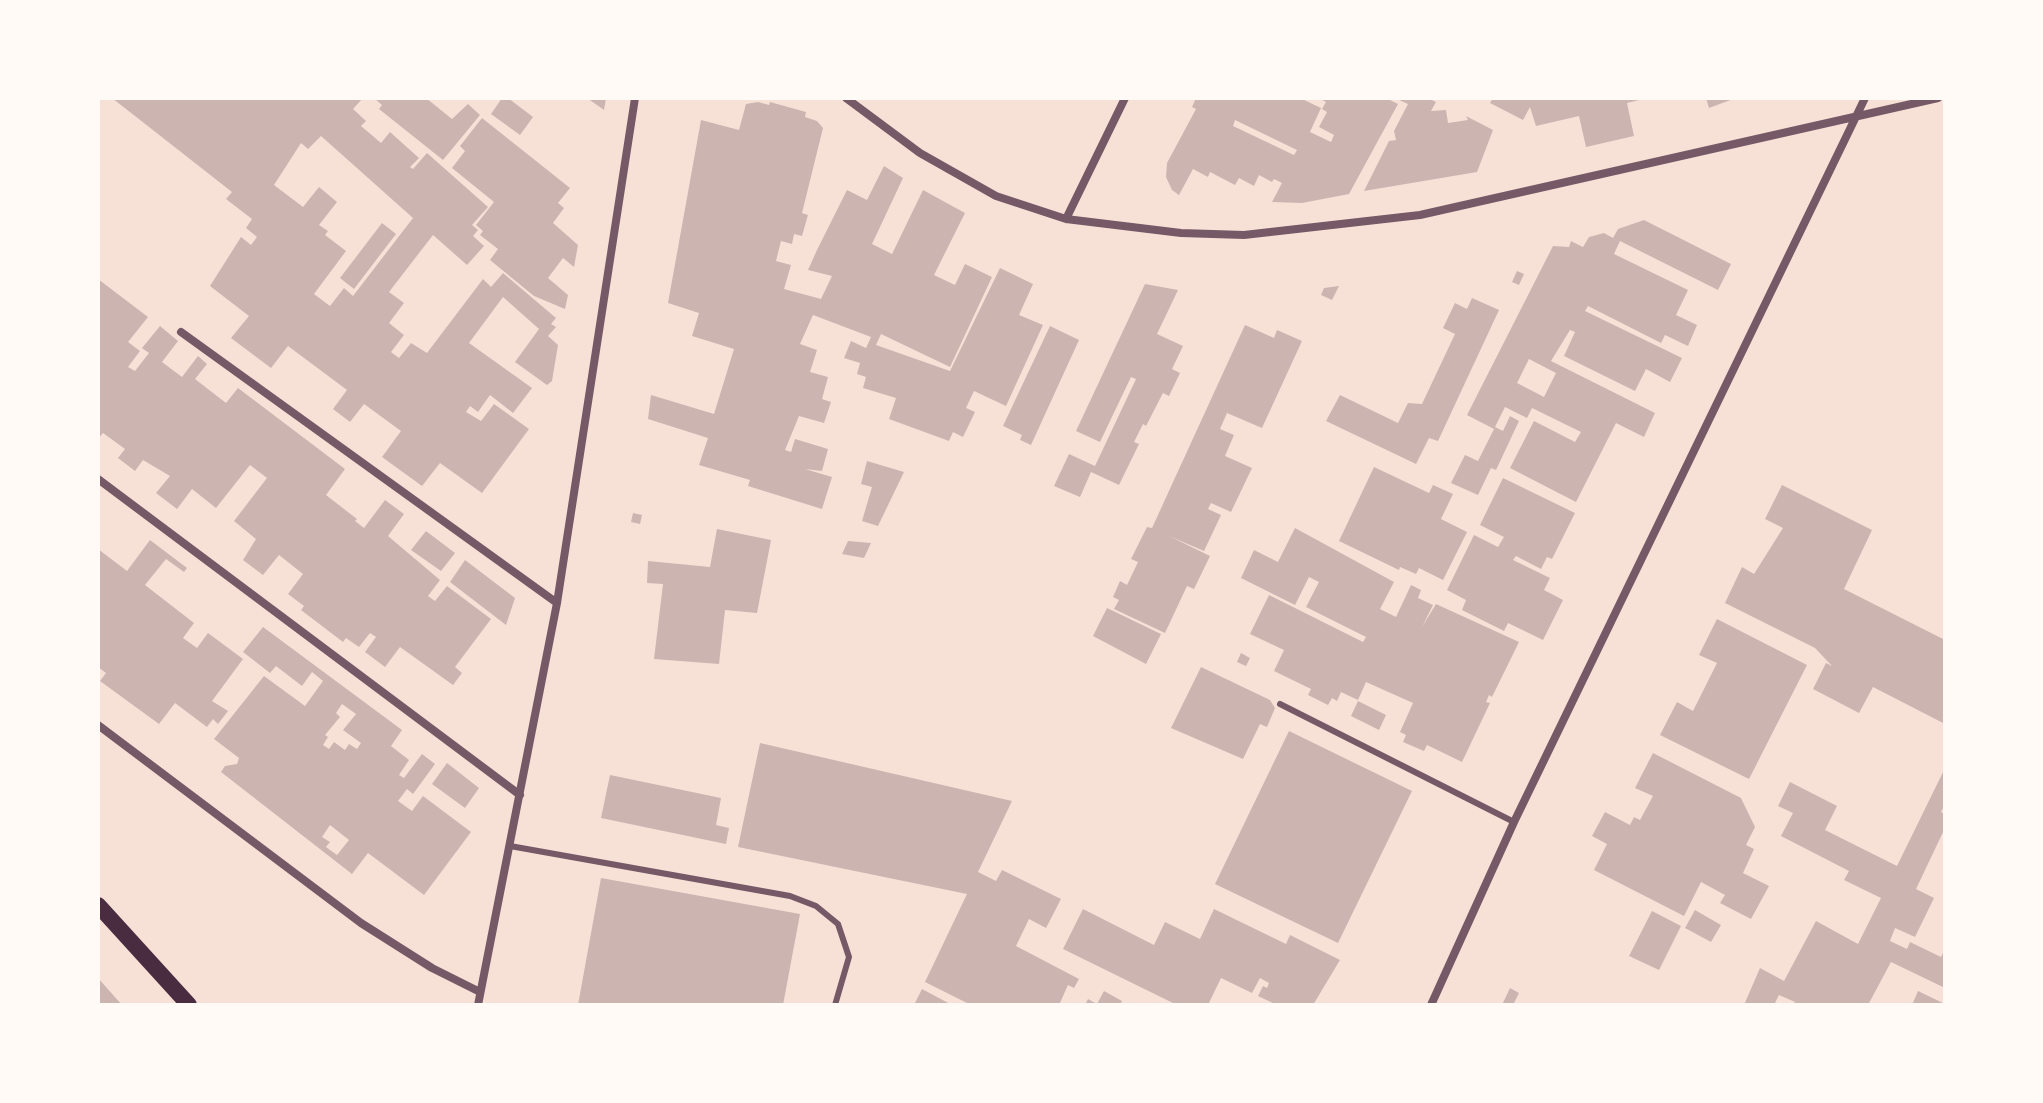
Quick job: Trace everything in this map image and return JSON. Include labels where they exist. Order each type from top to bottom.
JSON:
[{"type":"main road","points":[[98,905],[189,1005]]},
{"type":"street","points":[[478,1005],[557,603],[635,98]]},
{"type":"street","points":[[846,98],[920,153],[996,196],[1066,219],[1181,233],[1301,231],[1420,215],[1938,98]]},
{"type":"street","points":[[1066,219],[1125,98]]},
{"type":"street","points":[[1431,1005],[1514,822],[1865,98]]},
{"type":"street","points":[[181,332],[557,603]]},
{"type":"street","points":[[98,479],[520,795]]},
{"type":"street","points":[[98,725],[361,923],[432,968],[480,992]]},
{"type":"lane","points":[[1280,704],[1514,822]]},
{"type":"lane","points":[[510,846],[790,896],[816,906],[838,924],[849,957],[835,1005]]},
{"type":"building","points":[[112,98],[363,98],[353,109],[366,121],[361,126],[381,143],[390,132],[419,158],[410,167],[413,169],[427,153],[488,207],[472,225],[478,230],[473,236],[484,246],[467,265],[433,235],[389,292],[404,303],[389,323],[404,335],[391,352],[399,358],[411,343],[427,353],[483,279],[491,287],[503,273],[556,318],[551,324],[556,327],[548,336],[558,345],[552,381],[547,385],[515,362],[539,329],[503,297],[469,343],[532,388],[513,413],[490,395],[478,412],[470,406],[466,412],[481,421],[494,404],[529,429],[482,493],[440,463],[422,486],[382,457],[401,431],[364,404],[350,422],[333,409],[347,390],[288,346],[271,368],[231,338],[249,316],[210,286],[241,237],[251,245],[257,237],[246,228],[252,219],[226,199],[232,192]],"holes":[[[321,136],[413,218],[353,296],[344,288],[330,306],[314,294],[346,251],[325,235],[328,231],[319,225],[337,202],[319,187],[303,207],[274,185],[301,143],[308,149]]]},
{"type":"building","points":[[374,98],[426,98],[452,119],[468,104],[480,115],[443,160],[379,109],[382,105]]},
{"type":"building","points":[[502,98],[508,98],[533,117],[520,135],[491,114]]},
{"type":"building","points":[[587,98],[606,98],[604,110]]},
{"type":"building","points":[[1196,98],[1300,98],[1321,108],[1310,132],[1331,142],[1334,135],[1319,127],[1327,112],[1322,109],[1326,102],[1319,98],[1386,98],[1398,104],[1349,194],[1302,203],[1272,202],[1282,183],[1259,175],[1254,186],[1239,178],[1235,185],[1210,172],[1208,177],[1193,169],[1179,195],[1172,190],[1166,177],[1167,163],[1196,109],[1192,107]],"holes":[[[1235,120],[1297,150],[1294,155],[1233,126]]]},
{"type":"building","points":[[1395,98],[1428,98],[1436,102],[1431,111],[1446,110],[1448,123],[1468,120],[1466,116],[1493,130],[1477,172],[1364,191],[1389,141],[1396,140],[1394,131],[1408,104]]},
{"type":"building","points":[[1493,98],[1643,99],[1627,103],[1634,136],[1586,147],[1579,116],[1536,126],[1530,107],[1523,120],[1490,103]]},
{"type":"building","points":[[1706,98],[1736,98],[1709,108]]},
{"type":"building","points":[[758,102],[769,105],[770,102],[806,112],[805,117],[817,121],[823,128],[802,213],[808,215],[802,236],[794,234],[792,244],[781,241],[776,261],[791,265],[784,289],[821,299],[832,276],[808,270],[817,250],[847,190],[867,200],[884,166],[903,178],[872,244],[892,254],[923,190],[965,213],[934,275],[955,285],[965,264],[992,277],[950,367],[881,334],[876,345],[950,371],[1000,268],[1033,284],[1019,315],[1043,325],[1006,406],[974,391],[966,408],[975,412],[963,437],[953,432],[949,441],[889,419],[896,398],[863,388],[866,377],[857,374],[860,363],[844,358],[851,341],[866,348],[871,337],[813,315],[800,344],[817,350],[810,372],[828,377],[822,399],[831,402],[824,423],[799,416],[785,450],[791,452],[795,439],[828,449],[822,471],[805,469],[832,477],[822,509],[748,486],[750,480],[699,465],[708,438],[648,419],[651,395],[714,414],[734,349],[692,336],[699,313],[668,303],[701,120],[739,130],[746,104]]},
{"type":"building","points":[[482,118],[570,188],[558,203],[564,208],[553,223],[578,245],[574,267],[563,258],[548,278],[568,295],[565,309],[534,296],[490,260],[498,249],[480,235],[483,231],[476,225],[494,202],[452,168],[465,151],[460,146]]},
{"type":"building","points":[[1644,220],[1731,264],[1718,290],[1620,241],[1614,254],[1688,290],[1676,315],[1697,325],[1688,346],[1665,335],[1661,343],[1588,306],[1585,311],[1682,358],[1670,382],[1646,369],[1635,391],[1564,356],[1575,332],[1570,330],[1551,361],[1655,413],[1644,437],[1616,423],[1576,502],[1510,468],[1534,421],[1575,442],[1581,432],[1532,408],[1527,418],[1505,407],[1495,427],[1503,431],[1510,416],[1519,421],[1496,470],[1491,468],[1478,495],[1451,483],[1465,455],[1478,461],[1494,429],[1467,415],[1553,246],[1569,247],[1571,241],[1583,247],[1589,237],[1604,233],[1613,238],[1618,229]],"holes":[[[1529,359],[1556,373],[1544,397],[1517,383]]]},
{"type":"building","points":[[382,223],[396,234],[354,289],[340,278]]},
{"type":"building","points":[[1517,271],[1524,274],[1519,285],[1512,282]]},
{"type":"building","points":[[98,279],[148,317],[128,342],[140,351],[128,367],[135,371],[149,353],[142,348],[160,326],[178,341],[162,362],[182,377],[198,356],[207,364],[195,379],[226,403],[238,388],[345,469],[326,495],[364,528],[385,500],[404,514],[388,536],[440,580],[428,596],[435,601],[447,586],[491,619],[455,667],[462,673],[453,685],[400,647],[385,667],[365,652],[376,637],[370,633],[359,647],[346,638],[343,642],[301,610],[304,606],[288,594],[303,574],[279,555],[263,575],[243,560],[256,539],[234,521],[267,478],[250,465],[216,508],[192,489],[177,509],[156,493],[170,476],[143,460],[135,471],[118,458],[125,449],[103,433],[98,439]]},
{"type":"building","points":[[1145,284],[1178,290],[1157,334],[1183,346],[1172,369],[1180,373],[1169,396],[1163,393],[1146,426],[1143,424],[1134,442],[1139,444],[1119,485],[1091,472],[1080,497],[1054,486],[1069,454],[1095,466],[1136,379],[1131,377],[1100,442],[1076,431]]},
{"type":"building","points":[[1339,286],[1332,300],[1321,295],[1324,288]]},
{"type":"building","points":[[1472,298],[1499,310],[1438,441],[1429,438],[1416,464],[1326,421],[1340,395],[1398,423],[1408,403],[1422,404],[1455,334],[1443,328],[1455,303],[1467,309]]},
{"type":"building","points":[[1245,325],[1274,338],[1277,330],[1302,341],[1262,428],[1227,413],[1220,429],[1234,435],[1225,456],[1252,468],[1231,512],[1211,503],[1208,509],[1221,515],[1204,551],[1169,536],[1210,556],[1194,589],[1187,586],[1165,633],[1114,609],[1119,600],[1113,597],[1120,581],[1127,585],[1138,562],[1131,559],[1147,527],[1152,528]]},
{"type":"building","points":[[1050,326],[1079,340],[1031,445],[1020,440],[1022,435],[1003,426]]},
{"type":"building","points":[[867,461],[904,472],[878,526],[862,521],[872,487],[861,484]]},
{"type":"building","points":[[1374,467],[1429,493],[1433,485],[1453,494],[1441,519],[1467,532],[1443,580],[1419,568],[1416,574],[1400,567],[1399,570],[1339,541]]},
{"type":"building","points":[[1503,478],[1575,513],[1552,559],[1547,557],[1541,569],[1516,556],[1513,560],[1550,578],[1544,590],[1563,600],[1543,640],[1508,623],[1504,631],[1462,610],[1466,600],[1447,590],[1474,535],[1498,547],[1504,537],[1480,525]]},
{"type":"building","points":[[1782,485],[1872,530],[1844,589],[1945,640],[1945,724],[1873,687],[1859,713],[1813,689],[1826,663],[1832,666],[1815,648],[1725,603],[1742,567],[1754,574],[1783,528],[1765,519]]},
{"type":"building","points":[[633,513],[642,515],[640,524],[631,522]]},
{"type":"building","points":[[1295,528],[1394,582],[1380,609],[1396,617],[1411,585],[1421,590],[1418,598],[1433,605],[1422,627],[1436,604],[1519,642],[1492,697],[1489,695],[1486,702],[1490,703],[1462,762],[1427,745],[1424,751],[1403,742],[1406,735],[1400,732],[1413,703],[1366,682],[1358,700],[1341,692],[1337,701],[1332,698],[1328,705],[1308,695],[1311,689],[1274,671],[1284,650],[1250,634],[1269,595],[1363,642],[1366,637],[1306,607],[1319,582],[1309,577],[1295,605],[1241,578],[1254,550],[1278,562]]},
{"type":"building","points":[[717,529],[771,540],[757,613],[725,610],[719,664],[654,659],[663,584],[647,583],[648,561],[710,567]]},
{"type":"building","points":[[426,531],[455,553],[441,571],[411,550]]},
{"type":"building","points":[[150,540],[187,568],[184,572],[166,559],[145,585],[194,623],[183,638],[197,648],[208,633],[243,659],[212,701],[228,711],[218,724],[213,719],[207,727],[175,703],[159,724],[100,681],[106,673],[98,667],[98,549],[127,571]]},
{"type":"building","points":[[848,541],[871,543],[864,558],[842,554]]},
{"type":"building","points":[[465,560],[515,598],[506,625],[450,582]]},
{"type":"building","points":[[1107,608],[1161,634],[1146,664],[1093,636]]},
{"type":"building","points":[[1717,619],[1807,665],[1749,779],[1660,735],[1677,702],[1693,711],[1717,663],[1699,655]]},
{"type":"building","points":[[263,627],[402,730],[391,746],[409,760],[399,775],[404,778],[422,754],[435,764],[413,794],[407,789],[398,801],[412,811],[423,796],[471,832],[424,895],[368,853],[352,874],[221,772],[225,766],[237,764],[239,758],[214,739],[264,676],[305,706],[323,681],[312,672],[302,686],[276,666],[270,673],[243,652]],"holes":[[[342,704],[356,714],[343,730],[361,743],[357,749],[349,744],[345,750],[334,742],[329,749],[323,745],[328,737],[325,735],[340,717],[336,713]],[[330,825],[349,840],[337,855],[326,847],[330,842],[322,837]]]},
{"type":"building","points":[[1241,653],[1250,658],[1246,666],[1237,662]]},
{"type":"building","points":[[1201,667],[1270,700],[1275,708],[1267,727],[1260,724],[1243,759],[1171,728]]},
{"type":"building","points":[[1358,701],[1386,715],[1379,730],[1351,716]]},
{"type":"building","points":[[1289,731],[1412,791],[1338,943],[1215,884]]},
{"type":"building","points":[[760,743],[1012,801],[978,872],[996,881],[1002,870],[1061,899],[1046,928],[1029,919],[1016,946],[1079,979],[1074,988],[1068,985],[1059,1005],[971,1005],[925,982],[967,894],[738,847]]},
{"type":"building","points":[[1653,753],[1741,798],[1755,827],[1746,845],[1754,849],[1743,873],[1769,886],[1751,919],[1720,903],[1725,895],[1701,882],[1684,916],[1594,870],[1607,844],[1592,836],[1605,812],[1630,825],[1634,817],[1640,820],[1653,796],[1635,788]]},
{"type":"building","points":[[447,763],[479,788],[465,808],[432,784]]},
{"type":"building","points":[[1945,768],[1945,805],[1941,812],[1945,814],[1945,828],[1916,889],[1934,898],[1915,937],[1895,928],[1890,941],[1907,949],[1910,942],[1941,957],[1945,949],[1945,988],[1891,962],[1868,1005],[1794,1005],[1795,1002],[1779,995],[1774,1005],[1744,1005],[1760,968],[1784,981],[1816,921],[1858,944],[1881,898],[1844,880],[1849,871],[1781,836],[1793,813],[1778,806],[1790,782],[1837,806],[1825,830],[1897,866]]},
{"type":"building","points":[[610,775],[721,798],[716,825],[729,828],[726,844],[601,818]]},
{"type":"building","points":[[601,878],[800,914],[783,1005],[578,1005]]},
{"type":"building","points":[[1083,909],[1154,945],[1165,922],[1200,939],[1214,909],[1286,944],[1290,935],[1340,960],[1313,1005],[1277,1005],[1258,996],[1263,986],[1267,988],[1269,983],[1260,978],[1252,993],[1221,978],[1208,1005],[1177,1005],[1063,949]]},
{"type":"building","points":[[1695,910],[1721,925],[1711,942],[1685,928]]},
{"type":"building","points":[[1652,911],[1681,926],[1659,970],[1629,956]]},
{"type":"building","points":[[98,978],[122,1005],[98,1005]]},
{"type":"building","points":[[1510,988],[1519,993],[1513,1005],[1502,1005]]},
{"type":"building","points":[[922,989],[952,1005],[914,1005]]},
{"type":"building","points":[[1104,991],[1122,1001],[1120,1005],[1085,1005],[1088,999],[1097,1004]]},
{"type":"building","points":[[1918,991],[1945,1004],[1945,1005],[1912,1005]]}]
